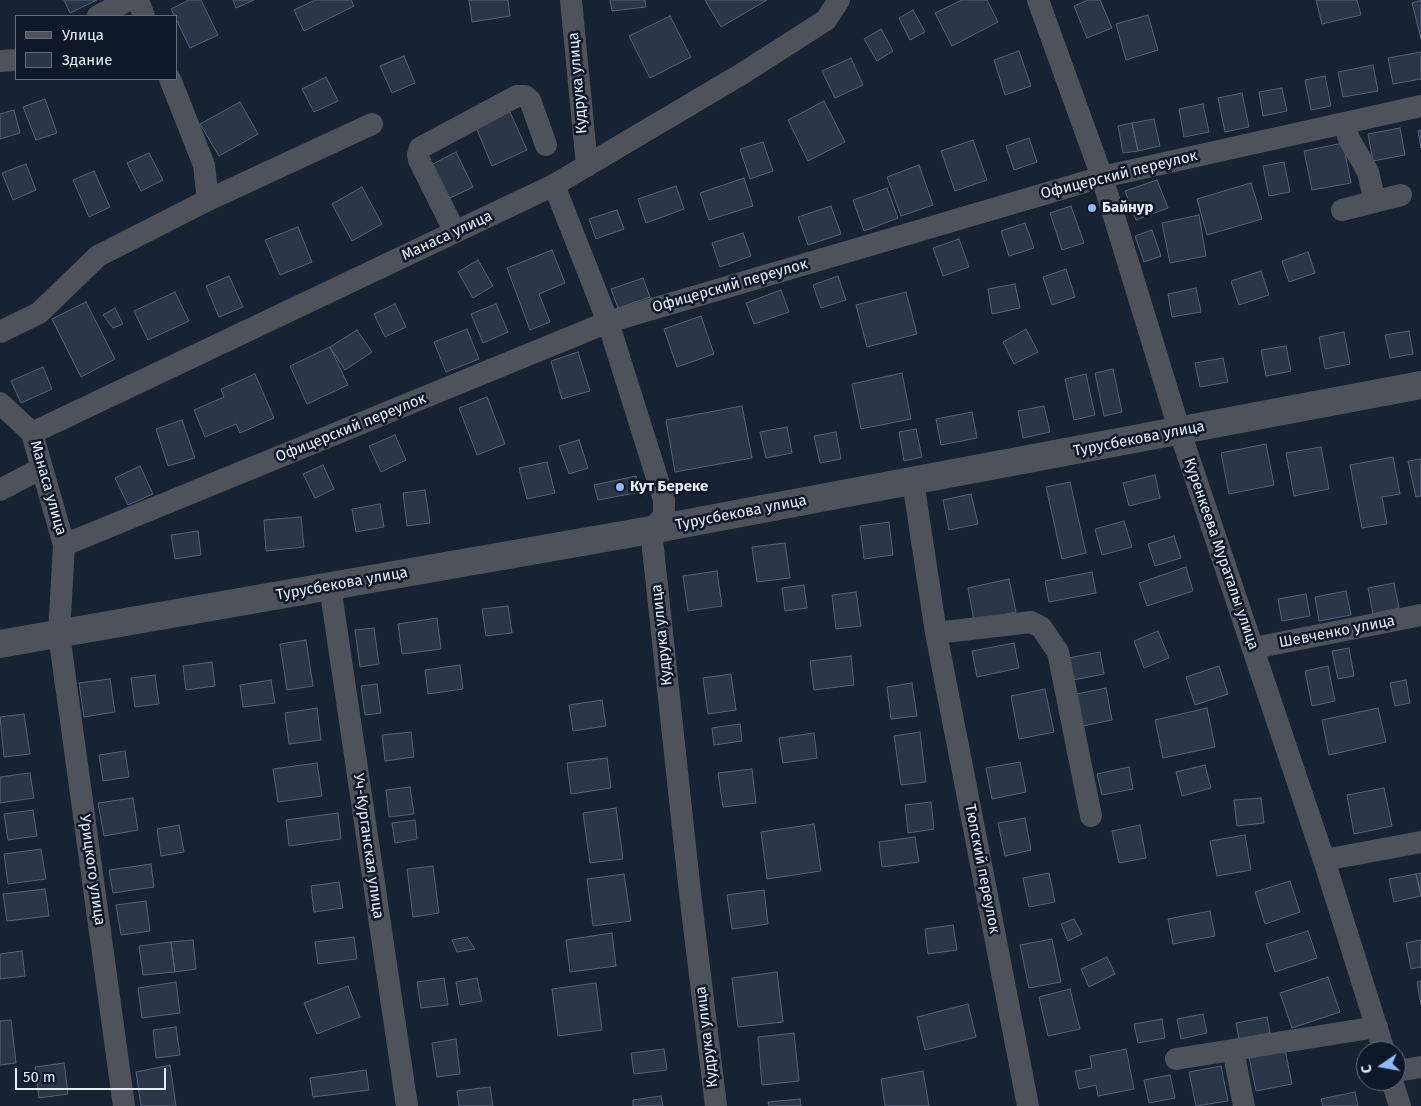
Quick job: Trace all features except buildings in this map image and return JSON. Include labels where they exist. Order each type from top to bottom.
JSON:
[{"type":"street","points":[[100,15],[128,0]]},
{"type":"street","points":[[138,0],[144,15]]},
{"type":"street","name":"Кудрука улица","points":[[571,0],[587,166]]},
{"type":"street","name":"Манаса улица","points":[[32,433],[554,185],[740,75],[826,20],[839,0]]},
{"type":"street","name":"Куренкеева Мураталы улица","points":[[1038,0],[1102,177],[1180,432],[1324,860],[1381,1041]]},
{"type":"street","points":[[0,61],[15,60]]},
{"type":"street","points":[[170,80],[204,165],[208,200]]},
{"type":"street","points":[[455,232],[419,160],[420,148],[517,96],[525,96],[530,100],[546,145]]},
{"type":"street","name":"Офицерский переулок","points":[[64,545],[608,322],[1102,177],[1421,106]]},
{"type":"street","points":[[1344,123],[1349,139],[1368,172],[1375,202]]},
{"type":"street","points":[[0,332],[39,314],[98,256],[208,200],[372,124]]},
{"type":"street","points":[[554,185],[608,322],[664,500],[664,516],[651,530]]},
{"type":"street","points":[[1342,210],[1401,195]]},
{"type":"street","name":"Турусбекова улица","points":[[59,634],[651,530],[1180,432],[1421,385]]},
{"type":"street","name":"Манаса улица","points":[[0,403],[32,433],[64,545],[59,634]]},
{"type":"street","points":[[0,490],[42,468]]},
{"type":"street","name":"Тюпский переулок","points":[[913,481],[936,633],[1028,1106]]},
{"type":"street","name":"Кудрука улица","points":[[651,530],[690,894],[716,1106]]},
{"type":"street","name":"Уч-Курганская улица","points":[[330,586],[407,1106]]},
{"type":"street","name":"Шевченко улица","points":[[1254,648],[1421,615]]},
{"type":"street","points":[[936,633],[1031,622],[1041,627],[1058,652],[1091,816]]},
{"type":"street","points":[[0,644],[59,634]]},
{"type":"street","name":"Урицкого улица","points":[[59,634],[124,1106]]},
{"type":"street","points":[[1324,860],[1421,842]]},
{"type":"street","points":[[1176,1059],[1377,1027]]},
{"type":"street","points":[[1233,1050],[1244,1106]]},
{"type":"street","points":[[1406,1069],[1421,1067]]},
{"type":"street","points":[[1395,1091],[1400,1106]]},
{"type":"place","name":"Байнур","points":[[1092,208]]},
{"type":"place","name":"Кут Береке","points":[[620,487]]}]
